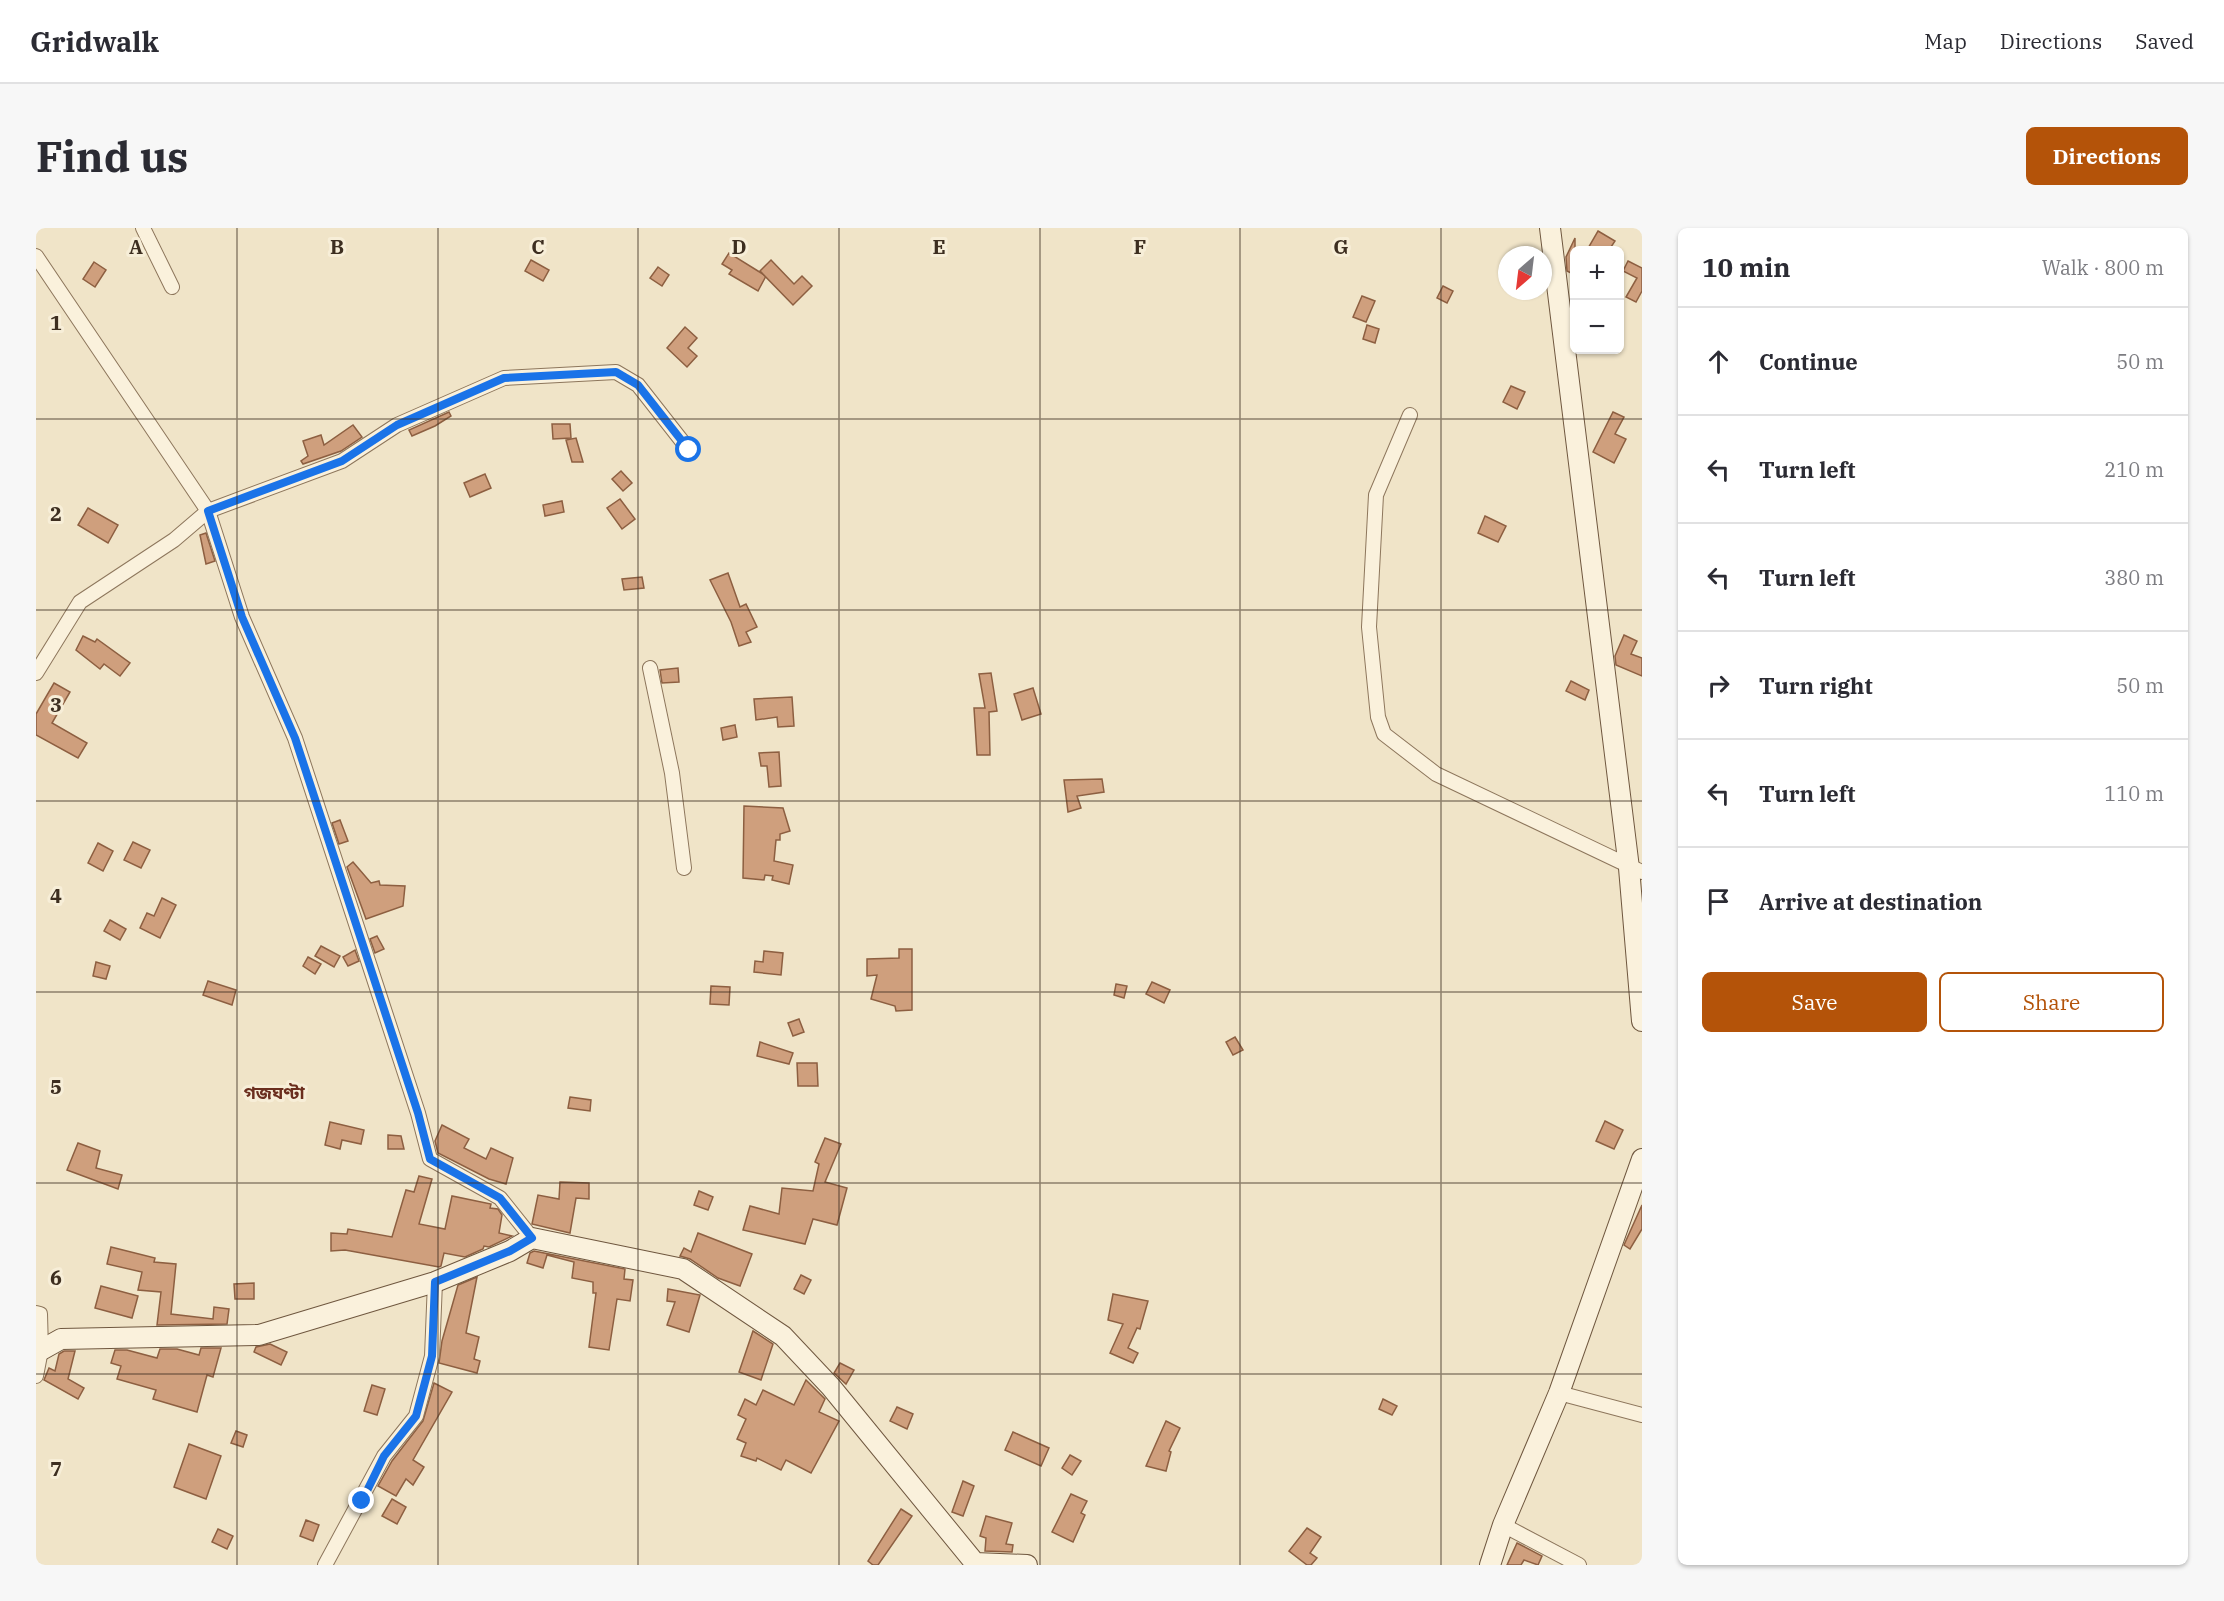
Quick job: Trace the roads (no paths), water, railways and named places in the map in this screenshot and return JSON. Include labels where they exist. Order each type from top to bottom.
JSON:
[{"type":"street","points":[[143,228],[172,287]]},
{"type":"street","points":[[1550,228],[1636,870],[1642,1021]]},
{"type":"street","points":[[36,256],[208,511],[242,617],[295,738],[418,1113],[430,1159],[500,1198],[532,1238],[683,1269],[783,1336],[831,1387],[975,1563],[1027,1565]]},
{"type":"street","points":[[36,673],[80,602],[174,540],[208,511],[342,461],[397,425],[504,378],[616,372],[638,385],[689,450]]},
{"type":"street","points":[[1410,415],[1376,495],[1369,627],[1378,717],[1384,734],[1436,774],[1636,870]]},
{"type":"street","points":[[650,668],[672,772],[684,868]]},
{"type":"street","points":[[1490,1565],[1503,1525],[1559,1393],[1642,1159]]},
{"type":"street","points":[[38,1351],[61,1339],[259,1335],[435,1282],[510,1251],[532,1238]]},
{"type":"street","points":[[325,1565],[384,1456],[416,1416],[432,1356],[435,1282]]},
{"type":"street","points":[[36,1312],[40,1314],[36,1376]]},
{"type":"street","points":[[1559,1393],[1642,1415]]},
{"type":"street","points":[[1503,1525],[1579,1565]]},
{"type":"district","name":"গজঘণ্টা","points":[[274,1092]]}]
